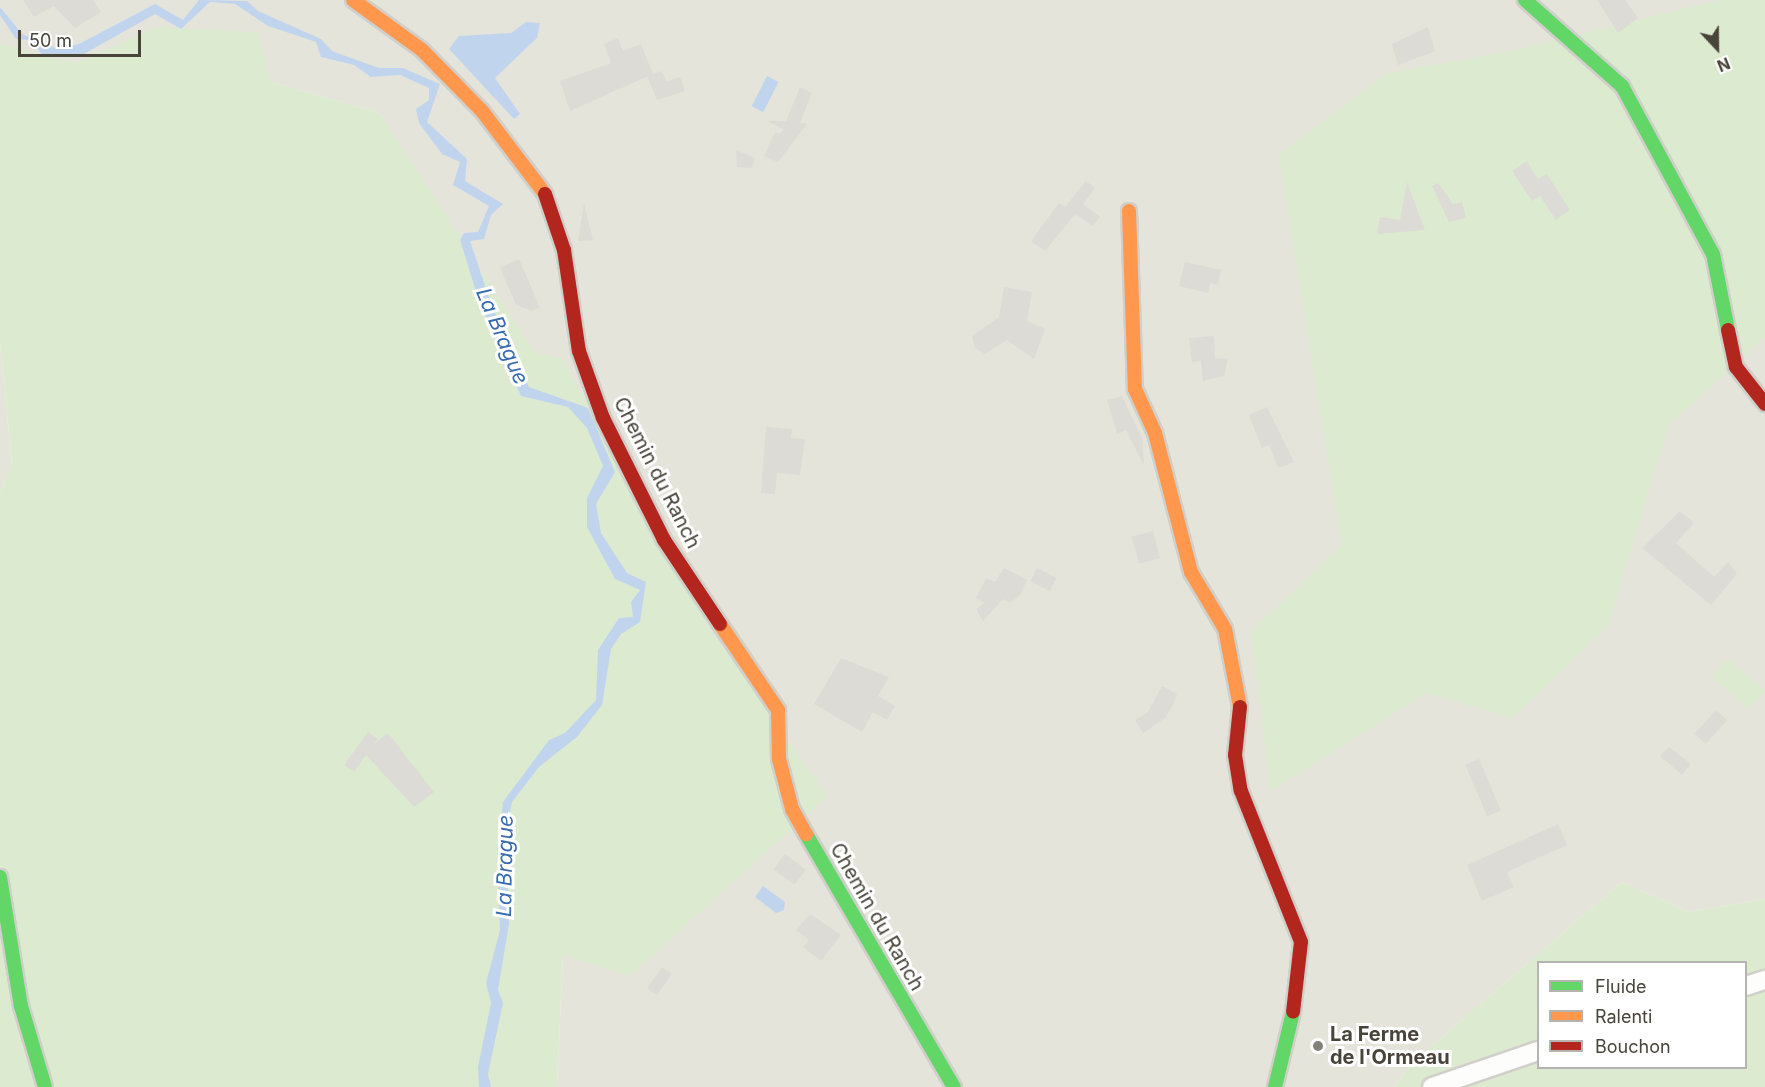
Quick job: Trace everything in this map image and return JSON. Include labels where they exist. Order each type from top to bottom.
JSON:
[{"type":"street","name":"Chemin du Ranch","points":[[353,0],[422,50],[520,154],[547,196],[564,250],[579,351],[603,418],[664,540],[778,710],[779,759],[792,809],[954,1087]]},
{"type":"street","points":[[1525,0],[1622,86],[1644,122],[1713,254],[1736,367],[1765,404]]},
{"type":"street","points":[[1129,211],[1135,389],[1155,433],[1191,572],[1225,629],[1241,710],[1235,755],[1241,791],[1301,942],[1301,977],[1275,1087]]},
{"type":"street","points":[[0,877],[21,1005],[45,1087]]},
{"type":"street","points":[[1747,986],[1765,980]]},
{"type":"street","points":[[1432,1087],[1537,1052]]},
{"type":"shaded area","points":[[0,0],[1765,0],[1765,899],[1689,912],[1622,882],[1411,1064],[1394,1087],[557,1087],[563,955],[711,631],[380,113],[271,82],[158,27],[76,63],[5,48],[0,44]]},
{"type":"shaded area","points":[[0,342],[12,464],[0,492]]},
{"type":"green space","points":[[1720,0],[1765,0],[1765,337],[1669,425],[1608,626],[1513,718],[1427,693],[1271,791],[1251,632],[1342,545],[1279,155],[1385,74],[1515,50]]},
{"type":"green space","points":[[157,27],[258,32],[271,82],[380,113],[534,352],[562,358],[711,631],[828,796],[630,976],[563,955],[557,1087],[0,1087],[0,492],[12,463],[0,342],[0,44],[76,63]]},
{"type":"green space","points":[[1728,659],[1765,691],[1749,709],[1712,677]]},
{"type":"green space","points":[[1622,882],[1689,912],[1765,899],[1765,1087],[1394,1087],[1411,1064]]},
{"type":"water","name":"La Brague","points":[[199,0],[247,1],[258,11],[321,39],[332,51],[379,68],[403,68],[440,84],[427,122],[467,159],[465,181],[503,204],[491,215],[484,239],[470,241],[491,303],[529,387],[588,408],[615,472],[596,504],[601,533],[627,573],[646,582],[640,622],[621,634],[611,649],[602,705],[577,737],[539,767],[512,802],[506,832],[509,924],[498,990],[503,1003],[488,1074],[491,1087],[479,1087],[478,1067],[491,1003],[486,983],[500,930],[497,852],[503,802],[549,740],[565,733],[596,700],[598,650],[619,618],[633,617],[631,602],[640,590],[615,579],[587,527],[587,498],[603,466],[587,428],[568,407],[521,396],[478,298],[460,240],[464,233],[478,232],[489,206],[453,185],[460,162],[442,154],[419,123],[416,109],[429,100],[429,88],[400,75],[371,77],[354,65],[321,57],[316,42],[268,26],[235,4],[210,2],[181,29],[155,14],[84,54],[63,57],[43,56],[31,40],[16,39],[0,15],[0,7],[22,34],[58,49],[79,44],[155,4],[183,20]]},
{"type":"water","points":[[526,22],[540,23],[537,38],[495,78],[520,114],[514,119],[449,49],[459,36],[511,33]]},
{"type":"water","points":[[767,76],[779,82],[763,112],[752,106]]},
{"type":"water","points":[[763,886],[785,902],[784,910],[776,913],[755,897]]},
{"type":"building","points":[[23,0],[93,0],[101,12],[75,28],[54,6],[34,17]]},
{"type":"building","points":[[1597,0],[1625,0],[1638,18],[1618,33]]},
{"type":"building","points":[[1428,27],[1435,51],[1398,65],[1392,44]]},
{"type":"building","points":[[618,38],[623,51],[641,44],[653,74],[570,111],[560,81],[611,63],[604,44]]},
{"type":"building","points":[[662,71],[666,82],[680,77],[685,91],[657,100],[647,76]]},
{"type":"building","points":[[800,87],[812,93],[800,123],[807,124],[778,162],[764,156],[775,132],[780,134],[783,129],[767,121],[786,121]]},
{"type":"building","points":[[736,150],[755,158],[752,168],[737,167]]},
{"type":"building","points":[[1527,161],[1538,179],[1547,174],[1570,210],[1556,220],[1540,196],[1532,201],[1512,171]]},
{"type":"building","points":[[1086,181],[1095,188],[1083,204],[1100,217],[1093,226],[1075,214],[1045,251],[1031,241],[1059,203],[1065,207]]},
{"type":"building","points":[[1407,182],[1425,230],[1377,234],[1380,217],[1400,220]]},
{"type":"building","points":[[1438,183],[1453,204],[1462,202],[1466,218],[1449,222],[1432,186]]},
{"type":"building","points":[[584,203],[593,240],[578,241]]},
{"type":"building","points":[[519,259],[540,308],[531,311],[516,305],[500,268]]},
{"type":"building","points":[[1185,262],[1221,270],[1218,285],[1210,283],[1208,293],[1179,286]]},
{"type":"building","points":[[1004,287],[1032,292],[1027,321],[1045,329],[1034,359],[1007,340],[985,354],[975,348],[972,336],[999,317]]},
{"type":"building","points":[[1214,336],[1215,359],[1228,358],[1224,376],[1203,381],[1201,361],[1192,362],[1189,338]]},
{"type":"building","points":[[1122,396],[1142,438],[1144,466],[1126,430],[1117,434],[1107,400]]},
{"type":"building","points":[[1267,407],[1294,462],[1278,468],[1269,445],[1262,448],[1249,415]]},
{"type":"building","points":[[766,427],[792,429],[791,438],[805,439],[800,475],[777,473],[775,494],[761,493]]},
{"type":"building","points":[[1680,511],[1694,523],[1676,543],[1714,577],[1728,562],[1737,574],[1711,605],[1642,548]]},
{"type":"building","points":[[1153,531],[1160,558],[1139,564],[1132,537]]},
{"type":"building","points":[[1004,568],[1027,580],[1020,595],[1010,603],[1003,599],[983,621],[976,609],[985,603],[976,598],[986,578],[995,582]]},
{"type":"building","points":[[1037,568],[1057,578],[1050,591],[1030,581]]},
{"type":"building","points":[[841,658],[889,677],[878,696],[895,706],[887,720],[873,712],[862,732],[814,704]]},
{"type":"building","points":[[1162,686],[1177,694],[1173,705],[1165,718],[1143,733],[1135,720],[1148,712]]},
{"type":"building","points":[[1716,710],[1727,720],[1706,744],[1695,734]]},
{"type":"building","points":[[368,732],[378,739],[374,744],[388,733],[434,792],[414,807],[366,755],[354,772],[344,765]]},
{"type":"building","points":[[1669,747],[1691,764],[1682,775],[1660,756]]},
{"type":"building","points":[[1479,759],[1501,811],[1487,816],[1465,765]]},
{"type":"building","points":[[1558,824],[1567,845],[1507,872],[1514,887],[1482,901],[1467,865]]},
{"type":"building","points":[[785,854],[806,870],[794,885],[774,869]]},
{"type":"building","points":[[810,914],[841,935],[821,961],[803,947],[809,940],[796,930]]},
{"type":"building","points":[[662,967],[672,974],[657,995],[647,988]]},
{"type":"traffic: fast","points":[[1525,0],[1622,86],[1713,254],[1728,330]]},
{"type":"traffic: fast","points":[[806,834],[954,1087]]},
{"type":"traffic: fast","points":[[0,877],[21,1006],[45,1087]]},
{"type":"traffic: fast","points":[[1275,1087],[1293,1012]]},
{"type":"traffic: slow","points":[[353,0],[422,50],[482,111],[545,194]]},
{"type":"traffic: slow","points":[[1129,211],[1135,389],[1155,433],[1191,572],[1225,629],[1240,707]]},
{"type":"traffic: slow","points":[[720,624],[778,710],[779,759],[792,809],[806,834]]},
{"type":"traffic: jam","points":[[545,194],[564,250],[579,351],[603,418],[664,540],[720,624]]},
{"type":"traffic: jam","points":[[1728,330],[1736,367],[1765,404]]},
{"type":"traffic: jam","points":[[1240,707],[1235,755],[1241,791],[1301,942],[1293,1012]]},
{"type":"place","name":"La Ferme de l'Ormeau","points":[[1318,1046]]}]
